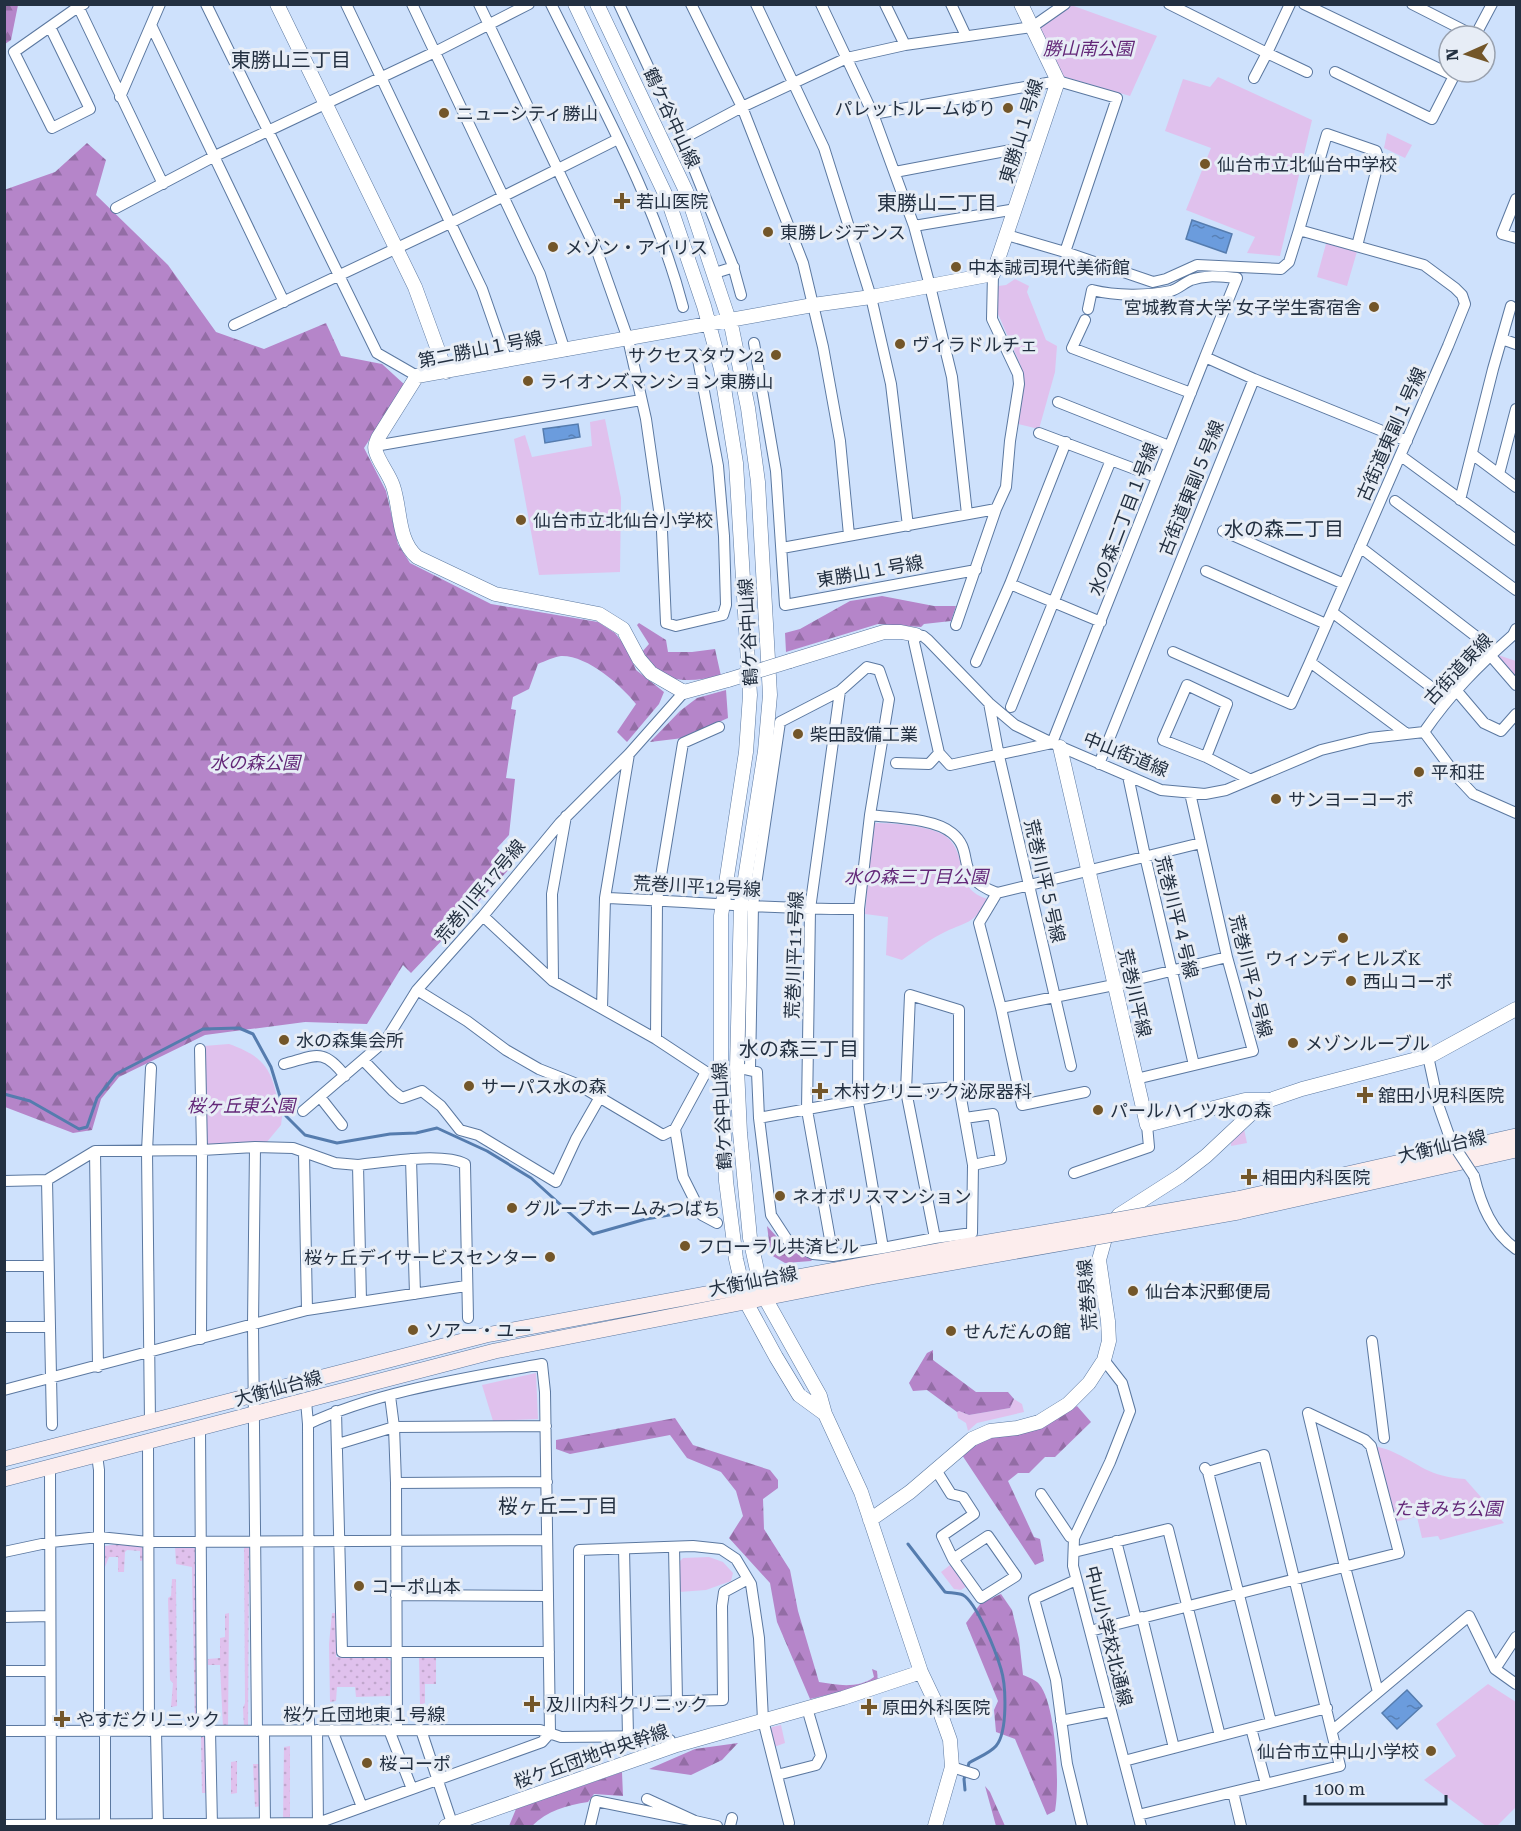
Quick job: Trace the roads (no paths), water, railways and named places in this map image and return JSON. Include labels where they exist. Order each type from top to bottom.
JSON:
[{"type":"main road","name":"大衡仙台線","points":[[1238,1205],[1516,1136]]},
{"type":"main road","name":"大衡仙台線","points":[[4,1479],[386,1378],[762,1291],[1238,1205],[1516,1150]]},
{"type":"main road","name":"大衡仙台線","points":[[4,1459],[486,1335],[744,1295]]},
{"type":"street","points":[[120,97],[160,4]]},
{"type":"street","points":[[206,4],[377,353],[417,376]]},
{"type":"street","points":[[277,4],[415,287],[446,372]]},
{"type":"street","points":[[346,4],[482,289],[507,361]]},
{"type":"street","points":[[412,4],[540,274],[565,351]]},
{"type":"street","points":[[479,4],[598,254],[628,339],[646,419],[662,531],[666,623],[676,626],[723,615],[726,605],[724,536],[718,466],[697,354]]},
{"type":"street","points":[[116,208],[215,156],[435,52],[529,4]]},
{"type":"street","points":[[551,4],[659,228],[683,307]]},
{"type":"street","points":[[574,4],[656,172],[691,263],[721,369],[736,464],[750,695],[722,903],[713,1072],[736,1259],[744,1295],[776,1358],[799,1395],[825,1414]]},
{"type":"street","name":"鶴ケ谷中山線","points":[[597,4],[691,203],[729,321],[748,408],[758,482],[770,695],[747,904],[743,1069],[746,1202],[750,1238],[762,1291],[820,1396],[825,1414],[861,1492],[870,1520]]},
{"type":"street","points":[[619,4],[682,139],[734,267],[741,295]]},
{"type":"street","points":[[691,4],[742,108],[802,263],[824,347],[840,441],[849,535]]},
{"type":"street","points":[[756,4],[824,148],[872,297],[891,384],[908,526]]},
{"type":"street","points":[[821,4],[873,114],[914,226],[952,377],[967,514]]},
{"type":"street","points":[[885,4],[905,45]]},
{"type":"street","points":[[951,4],[966,36]]},
{"type":"street","name":"東勝山１号線","points":[[782,548],[785,605],[976,570],[996,509],[1006,487],[1019,384],[1018,375],[992,319],[993,274],[1058,81],[1021,4]]},
{"type":"street","points":[[682,139],[847,58],[905,45],[1032,27],[1065,4]]},
{"type":"street","points":[[1169,4],[1306,72]]},
{"type":"street","points":[[1254,78],[1290,4]]},
{"type":"street","points":[[1304,4],[1437,66]]},
{"type":"street","points":[[1412,4],[1451,24]]},
{"type":"street","points":[[1481,24],[1492,4]]},
{"type":"street","points":[[50,27],[90,109],[52,128],[14,52],[80,5],[120,97],[163,184]]},
{"type":"street","points":[[151,25],[284,302]]},
{"type":"street","points":[[617,45],[634,37]]},
{"type":"street","points":[[575,53],[594,44]]},
{"type":"street","points":[[1335,72],[1432,119],[1450,84]]},
{"type":"street","points":[[873,114],[1058,81],[1117,98],[1065,252]]},
{"type":"street","points":[[1007,235],[1153,282],[1166,279],[1197,265],[1281,269],[1289,262],[1327,134],[1376,151],[1379,160],[1357,246],[1299,230]]},
{"type":"street","points":[[234,325],[504,197],[618,140]]},
{"type":"street","points":[[895,172],[1037,145]]},
{"type":"street","points":[[691,203],[706,197]]},
{"type":"street","points":[[1516,199],[1502,234],[1516,237]]},
{"type":"street","points":[[914,226],[1016,208]]},
{"type":"street","points":[[659,228],[676,222]]},
{"type":"street","name":"古街道東副１号線","points":[[1173,651],[1291,704],[1401,456],[1465,304],[1455,288],[1424,265],[1357,246]]},
{"type":"street","points":[[673,268],[691,263]]},
{"type":"street","points":[[715,273],[734,267]]},
{"type":"street","name":"第二勝山１号線","points":[[375,446],[417,376],[993,274]]},
{"type":"street","name":"水の森二丁目１号線","points":[[1056,745],[1156,477],[1191,393],[1237,278],[1215,276],[1200,278],[1170,291],[1142,294],[1092,290],[1086,314],[1072,348],[1191,393]]},
{"type":"street","points":[[1460,500],[1511,306]]},
{"type":"street","points":[[1502,339],[1516,344]]},
{"type":"street","points":[[754,343],[776,471],[782,548],[996,509]]},
{"type":"street","points":[[1205,357],[1407,441]]},
{"type":"street","points":[[740,364],[757,361]]},
{"type":"street","points":[[700,373],[721,369]]},
{"type":"street","name":"古街道東副５号線","points":[[1099,764],[1254,379]]},
{"type":"street","points":[[641,400],[375,446],[376,453],[393,486],[409,550],[417,557],[495,594],[599,614],[622,629],[639,659],[651,673],[684,692],[884,632],[916,635],[914,642],[939,753],[950,765],[1056,745]]},
{"type":"street","points":[[1058,402],[1169,446]]},
{"type":"street","points":[[1499,474],[1515,417]]},
{"type":"street","points":[[1039,433],[1156,477]]},
{"type":"street","points":[[976,662],[1010,584],[1066,442]]},
{"type":"street","points":[[1472,454],[1516,487]]},
{"type":"street","points":[[1401,456],[1516,540]]},
{"type":"street","points":[[1011,707],[1111,460]]},
{"type":"street","points":[[718,466],[736,464]]},
{"type":"street","points":[[1395,501],[1516,590]]},
{"type":"street","points":[[760,519],[779,518]]},
{"type":"street","points":[[1223,531],[1344,584]]},
{"type":"street","points":[[724,536],[742,536]]},
{"type":"street","points":[[1360,547],[1492,653],[1516,685]]},
{"type":"street","points":[[956,625],[976,570]]},
{"type":"street","points":[[1206,571],[1326,624]]},
{"type":"street","points":[[1010,584],[1101,622]]},
{"type":"street","points":[[1332,612],[1447,699]]},
{"type":"street","name":"古街道東線","points":[[1424,732],[1447,699],[1516,629]]},
{"type":"street","name":"中山街道線","points":[[916,635],[928,640],[989,704],[1014,725],[1161,790],[1205,794],[1226,790],[1321,750],[1370,738],[1424,732]]},
{"type":"street","points":[[1310,662],[1407,735]]},
{"type":"street","points":[[747,904],[780,722],[840,691],[867,667],[879,670],[889,699],[870,814],[859,909],[858,1101],[883,1248]]},
{"type":"street","points":[[1206,757],[1227,704],[1187,685],[1162,740],[1206,757],[1249,779]]},
{"type":"street","points":[[1456,690],[1484,723],[1501,731],[1516,714]]},
{"type":"street","name":"荒巻川平11号線","points":[[833,1256],[807,1110],[810,909],[840,691]]},
{"type":"street","name":"荒巻川平17号線","points":[[303,1111],[386,1040],[417,990],[483,916],[566,816],[629,754],[684,692]]},
{"type":"street","name":"荒巻川平５号線","points":[[989,704],[1071,1066]]},
{"type":"street","points":[[656,1039],[657,900],[683,743],[719,727]]},
{"type":"street","points":[[1424,732],[1473,794],[1516,813]]},
{"type":"street","name":"荒巻川平線","points":[[1056,745],[1088,870],[1147,1125]]},
{"type":"street","points":[[897,763],[928,764],[939,753]]},
{"type":"street","points":[[602,1008],[605,898],[629,754]]},
{"type":"street","name":"荒巻川平４号線","points":[[1128,776],[1194,1065]]},
{"type":"street","name":"荒巻川平２号線","points":[[1136,1079],[1253,1051],[1227,957],[1190,793]]},
{"type":"street","points":[[870,814],[933,824],[948,831],[960,843],[973,879],[980,886],[998,893],[1201,843]]},
{"type":"street","points":[[553,981],[552,894],[566,816]]},
{"type":"street","points":[[998,893],[979,923],[1001,1008],[1022,1105],[1085,1092]]},
{"type":"street","name":"荒巻川平12号線","points":[[605,898],[810,909],[859,909]]},
{"type":"street","points":[[483,916],[553,981],[713,1072]]},
{"type":"street","points":[[1001,1008],[1114,985],[1227,957]]},
{"type":"street","points":[[417,990],[539,1070],[577,1084],[663,1135],[675,1129],[713,1072]]},
{"type":"street","points":[[743,1069],[757,1072],[759,1118],[771,1215],[789,1241],[813,1254],[833,1256],[972,1233],[973,1165],[959,1087],[959,1010],[910,995],[906,1091],[935,1238]]},
{"type":"street","name":"荒巻泉線","points":[[870,1520],[910,1492],[972,1439],[990,1431],[1017,1428],[1039,1422],[1068,1404],[1089,1383],[1104,1360],[1109,1341],[1099,1260],[1107,1231],[1119,1215],[1180,1176],[1206,1156],[1254,1111],[1270,1100],[1302,1089],[1428,1056],[1516,1009]]},
{"type":"street","points":[[200,1049],[201,1339]]},
{"type":"street","points":[[284,1064],[321,1055],[333,1061],[345,1076]]},
{"type":"street","points":[[1428,1056],[1439,1107],[1451,1141],[1474,1176],[1481,1202],[1491,1222],[1503,1239],[1516,1249]]},
{"type":"street","points":[[363,1060],[402,1098],[422,1091],[441,1106],[460,1130],[477,1135],[556,1182],[576,1139],[600,1097]]},
{"type":"street","points":[[150,1422],[147,1151],[151,1068]]},
{"type":"street","points":[[759,1118],[906,1091],[959,1087]]},
{"type":"street","points":[[320,1097],[342,1125]]},
{"type":"street","points":[[1074,1173],[1149,1147],[1147,1125],[1245,1100],[1270,1100]]},
{"type":"street","points":[[965,1118],[993,1114],[1001,1159],[973,1165]]},
{"type":"street","points":[[675,1129],[683,1177],[702,1215],[717,1223]]},
{"type":"street","points":[[255,1147],[253,1325],[256,1541],[260,1731],[265,1824]]},
{"type":"street","points":[[4,1181],[47,1180],[95,1151],[293,1148],[335,1163],[358,1165],[411,1159],[455,1159],[465,1164],[468,1318]]},
{"type":"street","points":[[95,1151],[98,1367]]},
{"type":"street","points":[[304,1153],[307,1310]]},
{"type":"street","points":[[411,1159],[415,1293]]},
{"type":"street","points":[[358,1165],[361,1301]]},
{"type":"street","points":[[47,1180],[52,1425]]},
{"type":"street","points":[[4,1266],[48,1266]]},
{"type":"street","points":[[4,1390],[307,1310],[466,1286]]},
{"type":"street","points":[[4,1327],[49,1327]]},
{"type":"street","points":[[1372,1341],[1384,1438]]},
{"type":"street","name":"中山小学校北通線","points":[[1104,1360],[1122,1383],[1130,1411],[1110,1462],[1074,1538],[1073,1566],[1140,1827]]},
{"type":"street","points":[[4,1825],[318,1825],[542,1742],[550,1733],[546,1426],[542,1364],[390,1396],[336,1411],[308,1424]]},
{"type":"street","points":[[390,1396],[394,1427],[396,1483],[397,1652],[393,1730],[412,1789]]},
{"type":"street","points":[[306,1401],[313,1730],[318,1825]]},
{"type":"street","points":[[336,1411],[342,1652],[549,1652]]},
{"type":"street","points":[[1090,1630],[1238,1592],[1345,1567],[1399,1553],[1371,1446],[1365,1440],[1308,1413],[1345,1567],[1378,1692]]},
{"type":"street","points":[[338,1444],[394,1427],[546,1426]]},
{"type":"street","points":[[200,1428],[206,1731],[212,1825]]},
{"type":"street","points":[[148,1441],[148,1542],[158,1826]]},
{"type":"street","points":[[97,1455],[105,1825]]},
{"type":"street","points":[[1138,1815],[1340,1766],[1264,1455],[1206,1469],[1271,1722]]},
{"type":"street","points":[[50,1467],[51,1826]]},
{"type":"street","points":[[936,1470],[951,1494],[963,1497],[974,1514],[942,1536],[953,1559],[981,1598],[1016,1576],[988,1536],[953,1559]]},
{"type":"street","points":[[396,1483],[547,1482]]},
{"type":"street","points":[[1041,1494],[1070,1537],[1074,1538]]},
{"type":"street","points":[[870,1520],[921,1672],[950,1740],[956,1768],[935,1827]]},
{"type":"street","points":[[1074,1552],[1168,1528],[1220,1736]]},
{"type":"street","points":[[4,1552],[51,1542],[99,1537],[148,1542],[547,1540]]},
{"type":"street","points":[[1116,1541],[1174,1748]]},
{"type":"street","points":[[674,1547],[676,1701]]},
{"type":"street","points":[[748,1579],[724,1592],[722,1606],[723,1700],[579,1704],[579,1550],[674,1547],[721,1549],[736,1558],[751,1584],[759,1638],[763,1720],[789,1823]]},
{"type":"street","points":[[624,1549],[628,1736]]},
{"type":"street","points":[[1076,1580],[1034,1599],[1056,1680],[1067,1764],[1082,1827]]},
{"type":"street","points":[[396,1595],[548,1596]]},
{"type":"street","points":[[4,1617],[51,1616]]},
{"type":"street","points":[[1333,1730],[1469,1616],[1495,1669],[1516,1684]]},
{"type":"street","points":[[1495,1669],[1516,1637]]},
{"type":"street","points":[[4,1671],[50,1671]]},
{"type":"street","name":"桜ケ丘団地中央幹線","points":[[451,1826],[672,1746],[807,1708],[921,1672]]},
{"type":"street","points":[[777,1775],[816,1766],[821,1756],[807,1708]]},
{"type":"street","points":[[1124,1761],[1327,1708]]},
{"type":"street","points":[[1061,1721],[1111,1711]]},
{"type":"street","points":[[1251,1728],[1266,1784]]},
{"type":"street","points":[[332,1730],[362,1807]]},
{"type":"street","points":[[420,1730],[451,1826]]},
{"type":"street","name":"桜ケ丘団地東１号線","points":[[4,1731],[540,1730],[561,1737],[661,1736],[670,1740],[672,1746]]},
{"type":"street","points":[[956,1768],[974,1774]]},
{"type":"street","points":[[1233,1792],[1241,1827]]},
{"type":"street","points":[[646,1799],[695,1821],[717,1827]]},
{"type":"street","points":[[590,1827],[596,1801],[611,1803],[661,1821],[695,1821]]},
{"type":"water","points":[[1192,220],[1232,234],[1226,253],[1186,239]]},
{"type":"water","points":[[578,424],[580,437],[545,443],[543,429]]},
{"type":"water","points":[[1407,1690],[1422,1706],[1397,1729],[1382,1713]]},
{"type":"waterway","points":[[4,1094],[30,1101],[79,1129],[87,1127],[97,1098],[116,1074],[203,1029],[239,1028],[253,1034],[271,1067],[286,1116],[305,1135],[337,1143],[390,1134],[416,1133],[437,1128],[487,1151],[531,1178],[593,1234],[646,1219],[675,1214]]},
{"type":"waterway","points":[[908,1544],[945,1592],[963,1595],[974,1608],[999,1661],[1003,1676],[1005,1697],[1003,1730],[996,1746],[969,1763],[964,1779],[965,1790]]},
{"type":"place","name":"パレットルームゆり","points":[[1008,108]]},
{"type":"place","name":"ニューシティ勝山","points":[[444,113]]},
{"type":"place","name":"仙台市立北仙台中学校","points":[[1205,164]]},
{"type":"place","name":"若山医院","points":[[622,201]]},
{"type":"place","name":"東勝レジデンス","points":[[768,232]]},
{"type":"place","name":"メゾン・アイリス","points":[[553,247]]},
{"type":"place","name":"中本誠司現代美術館","points":[[956,267]]},
{"type":"place","name":"宮城教育大学 女子学生寄宿舎","points":[[1374,307]]},
{"type":"place","name":"ヴィラドルチェ","points":[[900,344]]},
{"type":"place","name":"サクセスタウン2","points":[[776,355]]},
{"type":"place","name":"ライオンズマンション東勝山","points":[[528,381]]},
{"type":"place","name":"仙台市立北仙台小学校","points":[[521,520]]},
{"type":"place","name":"柴田設備工業","points":[[798,734]]},
{"type":"place","name":"平和荘","points":[[1419,772]]},
{"type":"place","name":"サンヨーコーポ","points":[[1276,799]]},
{"type":"place","name":"ウィンディヒルズK","points":[[1343,938]]},
{"type":"place","name":"西山コーポ","points":[[1351,981]]},
{"type":"place","name":"水の森集会所","points":[[284,1040]]},
{"type":"place","name":"メゾンルーブル","points":[[1293,1043]]},
{"type":"place","name":"サーパス水の森","points":[[469,1086]]},
{"type":"place","name":"木村クリニック泌尿器科","points":[[820,1091]]},
{"type":"place","name":"舘田小児科医院","points":[[1365,1095]]},
{"type":"place","name":"パールハイツ水の森","points":[[1098,1110]]},
{"type":"place","name":"相田内科医院","points":[[1249,1177]]},
{"type":"place","name":"ネオポリスマンション","points":[[780,1196]]},
{"type":"place","name":"グループホームみつばち","points":[[512,1208]]},
{"type":"place","name":"フローラル共済ビル","points":[[685,1246]]},
{"type":"place","name":"桜ヶ丘デイサービスセンター","points":[[550,1257]]},
{"type":"place","name":"仙台本沢郵便局","points":[[1133,1291]]},
{"type":"place","name":"ソアー・ユー","points":[[413,1330]]},
{"type":"place","name":"せんだんの館","points":[[951,1331]]},
{"type":"place","name":"コーポ山本","points":[[359,1586]]},
{"type":"place","name":"及川内科クリニック","points":[[532,1704]]},
{"type":"place","name":"原田外科医院","points":[[869,1707]]},
{"type":"place","name":"やすだクリニック","points":[[62,1719]]},
{"type":"place","name":"仙台市立中山小学校","points":[[1431,1751]]},
{"type":"place","name":"桜コーポ","points":[[367,1763]]},
{"type":"district","name":"東勝山三丁目","points":[[291,60]]},
{"type":"district","name":"東勝山二丁目","points":[[937,203]]},
{"type":"district","name":"水の森二丁目","points":[[1284,529]]},
{"type":"district","name":"水の森三丁目","points":[[799,1049]]},
{"type":"district","name":"桜ヶ丘二丁目","points":[[558,1506]]},
{"type":"park label","name":"勝山南公園","points":[[1088,48]]},
{"type":"park label","name":"水の森公園","points":[[255,762]]},
{"type":"park label","name":"水の森三丁目公園","points":[[916,876]]},
{"type":"park label","name":"桜ヶ丘東公園","points":[[241,1105]]},
{"type":"park label","name":"たきみち公園","points":[[1448,1508]]}]
